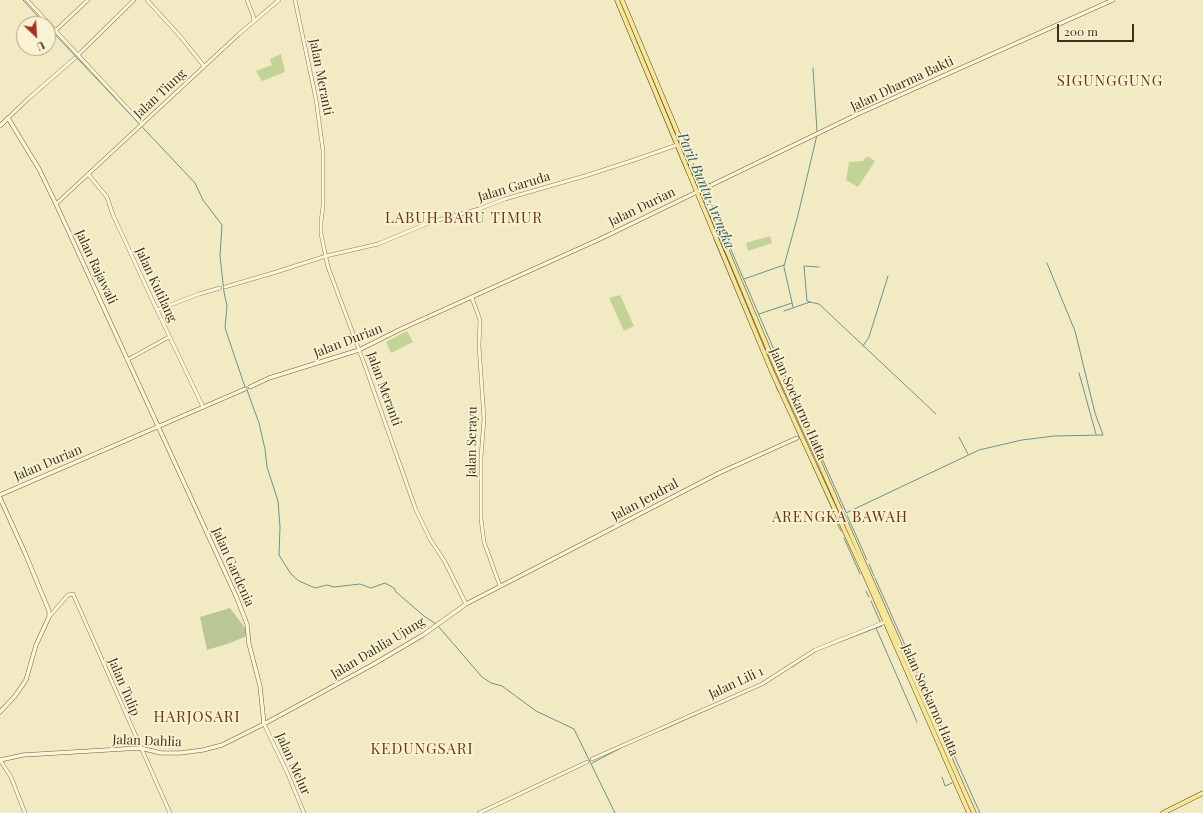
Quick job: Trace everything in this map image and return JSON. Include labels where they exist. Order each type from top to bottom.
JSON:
[{"type":"main road","name":"Jalan Soekarno Hatta","points":[[617,0],[676,145],[699,192],[817,457],[969,813]]},
{"type":"main road","name":"Jalan Soekarno Hatta","points":[[622,0],[799,437],[882,623],[913,679],[974,813]]},
{"type":"main road","name":"Jalan Dharma Bakti","points":[[710,186],[820,134],[860,113],[1113,0]]},
{"type":"main road","points":[[0,126],[8,118]]},
{"type":"main road","name":"Jalan Rajawali","points":[[8,118],[39,169],[56,204],[158,427]]},
{"type":"main road","points":[[699,192],[710,186]]},
{"type":"main road","name":"Jalan Durian","points":[[0,495],[269,378],[359,350],[699,192]]},
{"type":"main road","points":[[772,372],[777,370]]},
{"type":"main road","name":"Jalan Gardenia","points":[[158,427],[244,614],[249,644],[260,686],[264,724]]},
{"type":"main road","name":"Jalan Jendral","points":[[500,586],[707,479],[799,437]]},
{"type":"main road","points":[[0,498],[49,611],[48,617],[36,645],[26,680],[15,696],[0,712]]},
{"type":"main road","name":"Jalan Dahlia Ujung","points":[[264,724],[372,665],[423,635],[436,624],[466,604],[500,586]]},
{"type":"main road","name":"Jalan Dahlia","points":[[0,760],[24,755],[140,748],[164,753],[203,750],[225,743],[264,724]]},
{"type":"main road","points":[[1163,813],[1203,794]]},
{"type":"street","points":[[26,0],[41,16]]},
{"type":"street","points":[[56,30],[88,0]]},
{"type":"street","points":[[8,118],[40,88],[77,57],[134,0]]},
{"type":"street","points":[[147,0],[179,35],[204,66]]},
{"type":"street","points":[[247,0],[254,21]]},
{"type":"street","name":"Jalan Tiung","points":[[56,204],[204,66],[279,0]]},
{"type":"street","name":"Jalan Meranti","points":[[295,0],[316,99],[323,151],[323,206],[321,234],[328,267],[419,517],[430,539],[445,562],[466,604]]},
{"type":"street","points":[[56,32],[77,57],[142,125]]},
{"type":"street","name":"Jalan Garuda","points":[[224,287],[326,256],[378,244],[431,222],[479,209],[505,199],[588,175],[676,145]]},
{"type":"street","name":"Jalan Kutilang","points":[[88,174],[107,197],[113,215],[156,310],[203,407]]},
{"type":"street","points":[[156,310],[220,288]]},
{"type":"street","name":"Jalan Serayu","points":[[472,298],[480,320],[478,346],[484,419],[481,457],[480,519],[484,542],[500,586]]},
{"type":"street","points":[[127,360],[169,337]]},
{"type":"street","name":"Jalan Tulip","points":[[48,617],[68,595],[73,594],[170,813]]},
{"type":"street","name":"Jalan Lili 1","points":[[592,759],[762,684],[815,650],[882,623]]},
{"type":"street","name":"Jalan Melur","points":[[264,724],[287,772],[304,813]]},
{"type":"street","points":[[0,760],[11,777],[25,813]]},
{"type":"street","points":[[479,813],[587,762]]},
{"type":"green space","points":[[281,54],[285,72],[262,81],[256,71],[272,65],[270,59]]},
{"type":"green space","points":[[867,156],[875,161],[858,187],[846,180],[849,162],[863,161]]},
{"type":"green space","points":[[770,236],[772,243],[748,251],[746,243]]},
{"type":"green space","points":[[620,295],[634,326],[624,331],[609,298]]},
{"type":"green space","points":[[407,331],[413,342],[391,353],[386,342]]},
{"type":"green space","points":[[230,608],[245,628],[247,636],[207,650],[200,617]]},
{"type":"waterway","points":[[23,0],[38,16]]},
{"type":"waterway","name":"Parit Buntu Arengka","points":[[615,0],[685,169]]},
{"type":"waterway","points":[[56,35],[195,183],[203,200],[222,225],[220,256],[227,306],[225,328],[245,387]]},
{"type":"waterway","points":[[813,68],[817,131]]},
{"type":"waterway","points":[[784,266],[817,135]]},
{"type":"waterway","name":"Parit Buntu Arengka","points":[[710,189],[707,194],[793,394],[846,512]]},
{"type":"waterway","name":"Parit Buntu Arengka","points":[[714,239],[765,359]]},
{"type":"waterway","points":[[846,513],[979,450],[1022,440],[1054,436],[1103,435],[1095,413],[1075,331],[1047,263]]},
{"type":"waterway","points":[[744,279],[784,265]]},
{"type":"waterway","points":[[810,302],[807,301],[804,266],[819,267]]},
{"type":"waterway","points":[[784,267],[793,307]]},
{"type":"waterway","points":[[863,346],[869,337],[888,276]]},
{"type":"waterway","points":[[784,311],[810,302],[819,304],[936,414]]},
{"type":"waterway","points":[[759,314],[792,303]]},
{"type":"waterway","points":[[1079,373],[1096,434]]},
{"type":"waterway","name":"Parit Buntu Arengka","points":[[776,386],[778,391]]},
{"type":"waterway","points":[[247,390],[259,423],[265,449],[267,467],[278,501],[280,527],[279,555],[291,574],[299,581],[315,588],[327,585],[334,587],[360,584],[371,588],[385,583],[394,588],[396,592],[424,616],[436,624]]},
{"type":"waterway","name":"Parit Buntu Arengka","points":[[799,435],[834,513]]},
{"type":"waterway","points":[[959,437],[968,454]]},
{"type":"waterway","name":"Parit Buntu Arengka","points":[[847,515],[867,560]]},
{"type":"waterway","name":"Parit Buntu Arengka","points":[[835,519],[841,531]]},
{"type":"waterway","name":"Parit Buntu Arengka","points":[[844,538],[860,574]]},
{"type":"waterway","name":"Parit Buntu Arengka","points":[[869,564],[874,576]]},
{"type":"waterway","name":"Parit Buntu Arengka","points":[[875,578],[921,681]]},
{"type":"waterway","name":"Parit Buntu Arengka","points":[[866,591],[869,597]]},
{"type":"waterway","name":"Parit Buntu Arengka","points":[[871,601],[882,626],[876,628],[917,722]]},
{"type":"waterway","points":[[438,626],[482,677],[491,683],[502,686],[536,711],[574,729],[615,813]]},
{"type":"waterway","points":[[792,667],[816,651],[876,628]]},
{"type":"waterway","points":[[763,685],[789,668]]},
{"type":"waterway","name":"Parit Buntu Arengka","points":[[923,684],[933,709]]},
{"type":"waterway","points":[[662,730],[747,692]]},
{"type":"waterway","name":"Parit Buntu Arengka","points":[[935,713],[980,813]]},
{"type":"waterway","points":[[592,763],[619,749]]},
{"type":"waterway","points":[[942,777],[945,786],[952,783]]},
{"type":"district","name":"SIGUNGGUNG","points":[[1110,81]]},
{"type":"district","name":"LABUH BARU TIMUR","points":[[464,218]]},
{"type":"district","name":"ARENGKA BAWAH","points":[[840,517]]},
{"type":"district","name":"HARJOSARI","points":[[197,717]]},
{"type":"district","name":"KEDUNGSARI","points":[[422,749]]}]
